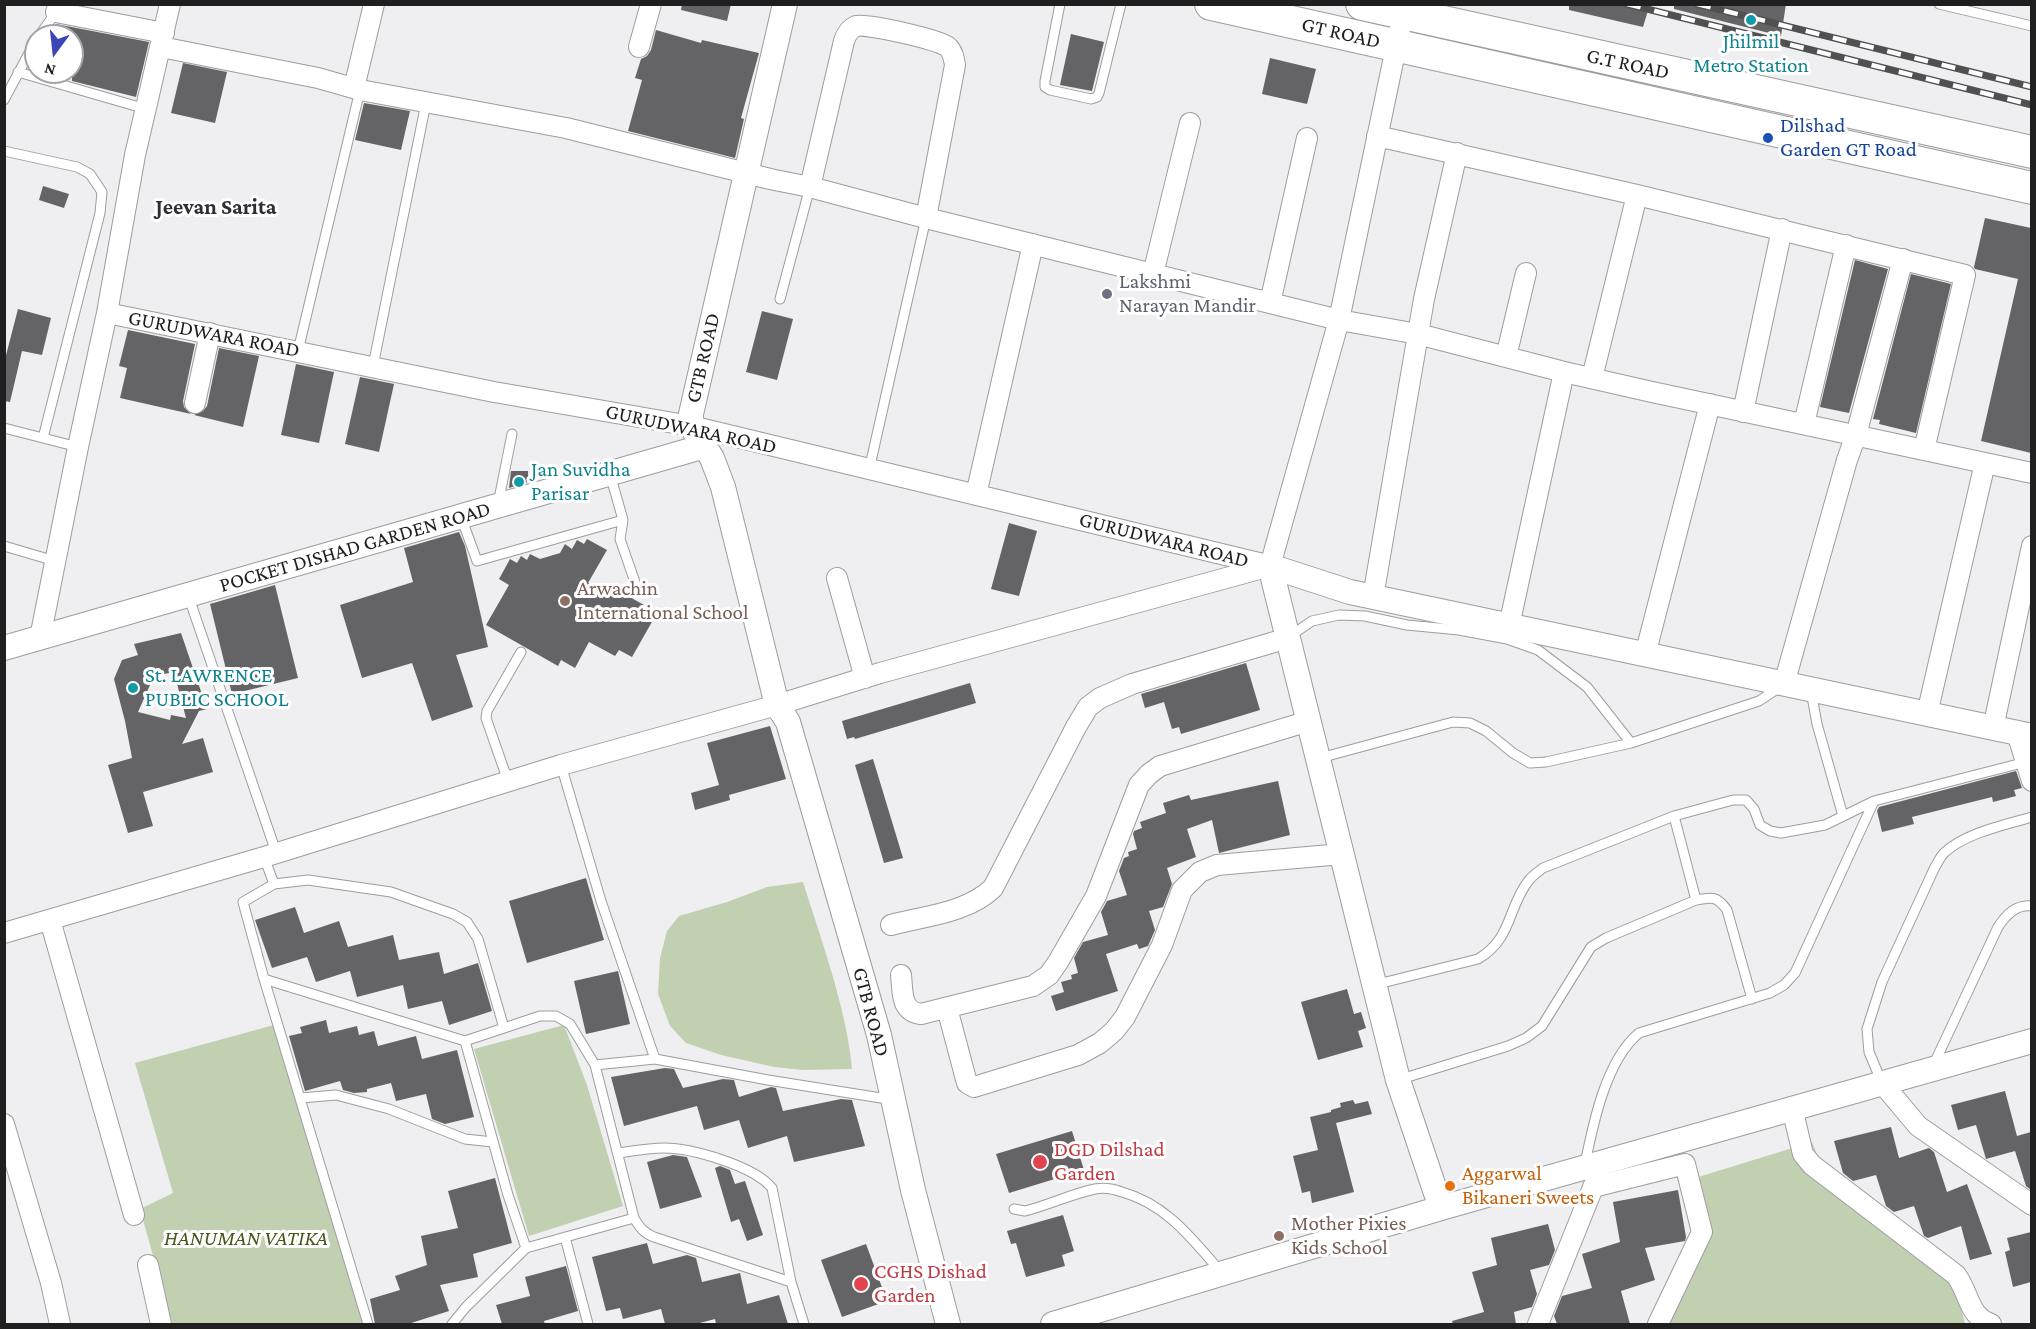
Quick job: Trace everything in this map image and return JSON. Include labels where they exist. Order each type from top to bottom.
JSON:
[{"type":"highway","name":"GT ROAD","points":[[1211,4],[1436,54]]},
{"type":"highway","name":"G.T ROAD","points":[[1364,5],[2031,152]]},
{"type":"highway","name":"G.T ROAD","points":[[1436,54],[2031,188]]},
{"type":"street","points":[[40,638],[107,313],[135,155],[170,4]]},
{"type":"street","points":[[357,89],[374,4]]},
{"type":"street","points":[[639,47],[651,4]]},
{"type":"street","name":"GTB ROAD","points":[[785,4],[691,414],[691,426],[712,458],[723,487],[777,705],[776,724],[873,1037],[948,1324]]},
{"type":"street","points":[[58,8],[162,40],[357,89],[566,128],[1339,320],[1418,334],[1564,372],[2031,473]]},
{"type":"street","points":[[1403,14],[1339,320],[1270,566],[1398,1080],[1441,1208]]},
{"type":"street","points":[[810,187],[843,41],[849,31],[856,26],[868,26],[937,41],[948,48],[955,65],[926,218]]},
{"type":"street","points":[[1153,274],[1190,123]]},
{"type":"street","points":[[1377,136],[1846,244],[1965,274],[1924,450]]},
{"type":"street","points":[[1270,303],[1307,138]]},
{"type":"street","points":[[1373,597],[1418,334],[1457,153]]},
{"type":"street","points":[[1592,378],[1637,195]]},
{"type":"street","points":[[1743,412],[1782,229]]},
{"type":"street","points":[[976,495],[1033,244]]},
{"type":"street","points":[[1804,424],[1846,244]]},
{"type":"street","points":[[1784,684],[1856,435],[1903,259]]},
{"type":"street","points":[[1506,357],[1526,273]]},
{"type":"street","name":"GURUDWARA ROAD","points":[[107,313],[494,392],[691,426],[1270,566]]},
{"type":"street","points":[[195,403],[210,333]]},
{"type":"street","points":[[1509,626],[1564,372]]},
{"type":"street","points":[[1645,655],[1710,404]]},
{"type":"street","name":"POCKET DISHAD GARDEN ROAD","points":[[4,648],[705,446]]},
{"type":"street","points":[[1927,714],[1985,463]]},
{"type":"street","points":[[1993,728],[2031,546]]},
{"type":"street","points":[[4,933],[561,765],[1270,566],[1350,592],[2024,734],[2026,762],[2031,781]]},
{"type":"street","points":[[837,578],[865,678]]},
{"type":"street","points":[[891,925],[966,906],[982,899],[993,888],[1076,727],[1088,707],[1100,698],[1132,684],[1288,638]]},
{"type":"street","points":[[901,975],[905,1006],[912,1013],[921,1014],[1033,986],[1049,975],[1096,896],[1139,785],[1149,774],[1160,766],[1309,721]]},
{"type":"street","points":[[947,1008],[968,1083],[974,1087],[1078,1055],[1100,1043],[1125,1017],[1162,945],[1182,890],[1200,872],[1217,865],[1342,854]]},
{"type":"street","points":[[50,920],[134,1215]]},
{"type":"street","points":[[1053,1324],[1441,1208],[1594,1172],[1792,1108],[2031,1041]]},
{"type":"street","points":[[1882,1083],[1918,1126],[2031,1205]]},
{"type":"street","name":"GTB ROAD","points":[[887,1097],[899,1197],[931,1324]]},
{"type":"street","points":[[1792,1108],[1803,1154],[1812,1165],[1956,1275],[1963,1284],[1975,1315],[1981,1321],[1991,1324]]},
{"type":"street","points":[[4,1124],[9,1158],[51,1283],[60,1324]]},
{"type":"street","points":[[1594,1172],[1685,1164],[1702,1232],[1658,1324]]},
{"type":"street","points":[[1538,1324],[1594,1172]]},
{"type":"street","points":[[148,1265],[161,1324]]},
{"type":"lane","points":[[1060,4],[1045,87],[1090,99],[1097,97],[1099,93],[1121,4]]},
{"type":"lane","points":[[1939,4],[2031,26]]},
{"type":"lane","points":[[47,24],[58,8]]},
{"type":"lane","points":[[4,100],[24,61]]},
{"type":"lane","points":[[18,72],[146,109]]},
{"type":"lane","points":[[298,351],[357,89]]},
{"type":"lane","points":[[373,366],[426,103]]},
{"type":"lane","points":[[4,151],[77,167],[90,174],[102,192],[100,213],[43,438]]},
{"type":"lane","points":[[780,299],[810,187]]},
{"type":"lane","points":[[869,470],[926,218]]},
{"type":"lane","points":[[4,428],[78,447]]},
{"type":"lane","points":[[497,506],[512,434]]},
{"type":"lane","points":[[610,474],[622,520],[620,539],[636,585]]},
{"type":"lane","points":[[461,517],[477,561],[622,520]]},
{"type":"lane","points":[[4,546],[55,561]]},
{"type":"lane","points":[[188,596],[270,854],[274,884]]},
{"type":"lane","points":[[1288,638],[1312,621],[1339,615],[1365,616],[1407,625],[1459,630],[1507,639],[1538,650],[1587,687],[1631,743]]},
{"type":"lane","points":[[508,781],[486,718],[487,711],[521,652]]},
{"type":"lane","points":[[1318,759],[1453,722],[1470,723],[1486,731],[1530,763],[1546,762],[1631,743],[1759,701],[1784,684]]},
{"type":"lane","points":[[1811,689],[1817,724],[1843,816]]},
{"type":"lane","points":[[1374,985],[1478,959],[1500,940],[1522,890],[1530,878],[1544,868],[1674,816],[1732,800],[1746,801],[1754,809],[1760,825],[1770,831],[1781,833],[1825,825],[1874,801],[2026,762]]},
{"type":"lane","points":[[561,765],[601,901],[655,1059]]},
{"type":"lane","points":[[1594,1172],[1594,1119],[1620,1054],[1630,1040],[1639,1033],[1752,999],[1784,985],[1795,973],[1874,801]]},
{"type":"lane","points":[[1674,816],[1696,900]]},
{"type":"lane","points":[[1882,1083],[1869,1052],[1867,1029],[1882,982],[1943,854],[1958,843],[1993,828],[2031,817]]},
{"type":"lane","points":[[368,1324],[243,902],[274,884],[308,880],[391,892],[453,914],[467,922],[478,939],[504,1028]]},
{"type":"lane","points":[[1398,1080],[1508,1046],[1526,1038],[1542,1026],[1591,947],[1606,938],[1696,900],[1711,898],[1721,901],[1727,910],[1752,999]]},
{"type":"lane","points":[[1932,1069],[1998,927],[2004,918],[2016,908],[2031,906]]},
{"type":"lane","points":[[264,979],[465,1041],[540,1016],[556,1016],[570,1024],[595,1065],[634,1218],[644,1233],[791,1282]]},
{"type":"lane","points":[[465,1041],[526,1248]]},
{"type":"lane","points":[[595,1065],[655,1059],[768,1080],[887,1097]]},
{"type":"lane","points":[[300,1098],[336,1095],[389,1109],[465,1139],[493,1142]]},
{"type":"lane","points":[[618,1153],[664,1148],[683,1149],[701,1153],[765,1180],[772,1188],[791,1282],[804,1324]]},
{"type":"lane","points":[[1014,1209],[1025,1211],[1097,1188],[1130,1194],[1167,1214],[1222,1274]]},
{"type":"lane","points":[[452,1324],[526,1248],[634,1218]]},
{"type":"lane","points":[[565,1236],[588,1324]]},
{"type":"green space","points":[[803,882],[839,999],[852,1069],[803,1070],[774,1067],[721,1055],[686,1043],[670,1026],[658,994],[660,958],[667,931],[679,916],[767,887]]},
{"type":"green space","name":"HANUMAN VATIKA","points":[[274,1025],[365,1324],[172,1324],[140,1209],[173,1193],[135,1063]]},
{"type":"green space","points":[[564,1025],[587,1085],[623,1206],[529,1236],[474,1049]]},
{"type":"green space","points":[[1812,1142],[1831,1191],[1952,1272],[1965,1324],[1655,1324],[1702,1240],[1695,1178]]},
{"type":"building","points":[[682,4],[731,4],[727,21],[681,10]]},
{"type":"building","name":"Jhilmil Metro Station","points":[[1569,4],[1650,4],[1643,27],[1569,10]]},
{"type":"building","name":"Jhilmil Metro Station","points":[[1674,4],[1786,4],[1781,36],[1674,9]]},
{"type":"building","points":[[84,29],[149,42],[136,97],[84,84]]},
{"type":"building","points":[[656,30],[701,43],[702,40],[759,53],[741,118],[744,119],[735,158],[628,131],[642,80],[635,78],[641,59],[651,50]]},
{"type":"building","points":[[1071,34],[1104,42],[1092,91],[1060,85]]},
{"type":"building","points":[[1270,58],[1316,69],[1307,104],[1262,94]]},
{"type":"building","points":[[183,63],[227,72],[215,123],[171,113]]},
{"type":"building","points":[[364,103],[410,111],[401,150],[355,140]]},
{"type":"building","points":[[43,186],[69,194],[64,208],[39,200]]},
{"type":"building","points":[[1985,218],[2031,228],[2031,453],[1981,441],[2018,279],[1975,269]]},
{"type":"building","points":[[1855,260],[1888,269],[1849,413],[1820,407]]},
{"type":"building","points":[[1911,274],[1951,284],[1916,433],[1879,424],[1880,420],[1873,419]]},
{"type":"building","points":[[18,309],[51,318],[42,355],[22,351],[10,402],[4,401],[4,363]]},
{"type":"building","points":[[762,311],[793,319],[777,380],[746,372]]},
{"type":"building","points":[[128,330],[195,344],[183,401],[184,407],[191,414],[120,398],[127,368],[119,366]]},
{"type":"building","points":[[219,348],[259,356],[243,427],[194,415],[203,411],[207,406]]},
{"type":"building","points":[[296,364],[334,372],[319,443],[281,435]]},
{"type":"building","points":[[360,377],[394,384],[379,452],[345,444]]},
{"type":"building","points":[[511,471],[528,471],[528,482],[509,488]]},
{"type":"building","points":[[1009,523],[1037,531],[1019,596],[991,589]]},
{"type":"building","points":[[459,532],[465,546],[488,647],[456,655],[473,707],[432,721],[412,663],[362,678],[340,605],[413,582],[404,548]]},
{"type":"building","points":[[587,539],[607,550],[588,583],[615,598],[619,591],[644,605],[640,613],[653,620],[632,657],[619,650],[615,656],[589,642],[575,668],[561,660],[558,666],[486,625],[509,585],[499,579],[510,559],[517,563],[521,556],[527,560],[530,554],[540,559],[560,553],[565,544],[572,549],[577,540],[584,544]]},
{"type":"building","points":[[275,585],[298,678],[232,694],[210,604]]},
{"type":"building","points":[[181,633],[207,709],[199,711],[182,744],[203,738],[213,772],[143,792],[153,826],[128,833],[108,765],[132,758],[114,679],[122,660],[138,655],[134,644]],"holes":[[[174,672],[186,718],[171,715],[170,720],[138,712],[154,676]]]},
{"type":"building","points":[[1246,663],[1260,710],[1181,734],[1179,727],[1172,729],[1164,702],[1145,708],[1141,694]]},
{"type":"building","points":[[970,683],[976,703],[855,739],[854,737],[847,739],[842,721]]},
{"type":"building","points":[[770,726],[786,779],[729,795],[730,800],[695,810],[691,793],[719,785],[707,743]]},
{"type":"building","points":[[873,759],[903,858],[884,863],[855,765]]},
{"type":"building","points":[[2016,771],[2022,788],[2014,790],[2016,796],[1993,802],[1992,797],[1912,817],[1914,824],[1882,832],[1877,811],[1879,807]]},
{"type":"building","points":[[1278,781],[1290,835],[1219,853],[1212,820],[1187,829],[1196,857],[1167,868],[1172,884],[1163,907],[1149,911],[1155,930],[1148,946],[1139,949],[1137,944],[1106,954],[1118,991],[1056,1011],[1051,996],[1064,992],[1061,982],[1072,979],[1071,975],[1078,973],[1074,958],[1083,942],[1108,935],[1101,912],[1107,901],[1127,895],[1119,871],[1124,858],[1129,856],[1128,852],[1137,849],[1133,834],[1134,831],[1142,828],[1140,822],[1166,813],[1163,803],[1189,795],[1191,800]]},
{"type":"building","points":[[586,878],[604,940],[527,963],[509,901]]},
{"type":"building","points":[[295,907],[304,933],[339,921],[348,947],[393,935],[399,960],[439,952],[444,974],[478,963],[492,1011],[449,1025],[442,1001],[408,1009],[403,985],[357,997],[350,971],[316,982],[307,957],[272,968],[255,920]]},
{"type":"building","points":[[618,971],[630,1024],[586,1034],[574,981]]},
{"type":"building","points":[[1347,989],[1354,1014],[1361,1012],[1366,1028],[1358,1031],[1363,1047],[1318,1060],[1301,1002]]},
{"type":"building","points":[[326,1020],[329,1033],[357,1026],[359,1035],[374,1031],[378,1046],[416,1036],[422,1059],[457,1050],[474,1117],[445,1124],[432,1119],[426,1094],[396,1101],[391,1083],[367,1089],[367,1092],[354,1093],[343,1090],[340,1081],[305,1091],[289,1036],[302,1033],[300,1027]]},
{"type":"building","points":[[665,1068],[674,1069],[683,1088],[723,1079],[734,1080],[739,1097],[771,1087],[776,1088],[783,1111],[841,1099],[852,1100],[865,1146],[794,1162],[787,1136],[748,1148],[739,1120],[704,1130],[697,1106],[624,1126],[611,1077]]},
{"type":"building","points":[[2005,1091],[2017,1136],[2031,1132],[2031,1190],[2026,1186],[2015,1151],[1986,1159],[1976,1125],[1958,1130],[1951,1105]]},
{"type":"building","points":[[1353,1100],[1355,1104],[1368,1101],[1372,1114],[1336,1123],[1354,1192],[1312,1203],[1310,1191],[1302,1193],[1293,1156],[1318,1150],[1310,1117],[1331,1112],[1341,1107],[1340,1103]]},
{"type":"building","points":[[1891,1127],[1899,1158],[1929,1148],[1934,1152],[1947,1192],[1967,1184],[1992,1254],[1970,1260],[1961,1226],[1928,1238],[1924,1236],[1914,1206],[1894,1212],[1886,1206],[1876,1175],[1853,1181],[1843,1173],[1834,1141]]},
{"type":"building","name":"DGD Dilshad Garden","points":[[1072,1131],[1084,1170],[1009,1193],[996,1154]]},
{"type":"building","points":[[673,1155],[687,1157],[702,1197],[660,1209],[647,1162]]},
{"type":"building","points":[[720,1166],[730,1170],[735,1184],[745,1181],[763,1235],[747,1241],[739,1219],[731,1222],[715,1168]]},
{"type":"building","points":[[495,1178],[512,1243],[473,1254],[478,1277],[440,1285],[449,1311],[408,1324],[375,1324],[370,1299],[400,1290],[395,1276],[427,1265],[421,1236],[458,1228],[448,1191]]},
{"type":"building","points":[[1678,1190],[1685,1241],[1645,1248],[1655,1280],[1621,1291],[1630,1324],[1557,1324],[1554,1316],[1562,1296],[1592,1288],[1582,1254],[1620,1242],[1613,1202]]},
{"type":"building","points":[[1063,1215],[1074,1251],[1062,1255],[1065,1266],[1026,1277],[1016,1243],[1011,1244],[1007,1231]]},
{"type":"building","points":[[1548,1224],[1555,1250],[1549,1265],[1530,1270],[1537,1294],[1532,1307],[1514,1312],[1516,1324],[1453,1324],[1452,1321],[1484,1312],[1472,1272],[1497,1265],[1491,1238]]},
{"type":"building","points":[[2031,1232],[2031,1282],[2013,1287],[2005,1252],[2010,1250],[2007,1238]]},
{"type":"building","points":[[647,1243],[653,1264],[687,1255],[696,1258],[702,1282],[740,1273],[747,1304],[779,1295],[788,1324],[716,1324],[715,1319],[696,1324],[665,1324],[661,1309],[623,1319],[620,1308],[606,1311],[592,1257]]},
{"type":"building","name":"CGHS Dishad Garden","points":[[866,1244],[887,1301],[842,1317],[821,1260]]},
{"type":"building","points":[[566,1266],[578,1311],[544,1321],[545,1324],[502,1324],[496,1305],[530,1296],[525,1277]]},
{"type":"railway","points":[[1627,4],[2032,105]]},
{"type":"railway","points":[[1697,4],[2032,87]]},
{"type":"place","name":"Jhilmil Metro Station","points":[[1751,20]]},
{"type":"place","name":"Dilshad Garden GT Road","points":[[1768,138]]},
{"type":"place","name":"Lakshmi Narayan Mandir","points":[[1107,294]]},
{"type":"place","name":"Jan Suvidha Parisar","points":[[519,482]]},
{"type":"place","name":"Arwachin International School","points":[[565,601]]},
{"type":"place","name":"St. LAWRENCE PUBLIC SCHOOL","points":[[133,688]]},
{"type":"place","name":"DGD Dilshad Garden","points":[[1040,1162]]},
{"type":"place","name":"Aggarwal Bikaneri Sweets","points":[[1450,1186]]},
{"type":"place","name":"Mother Pixies Kids School","points":[[1279,1236]]},
{"type":"place","name":"CGHS Dishad Garden","points":[[861,1284]]},
{"type":"district","name":"Jeevan Sarita","points":[[216,207]]}]
